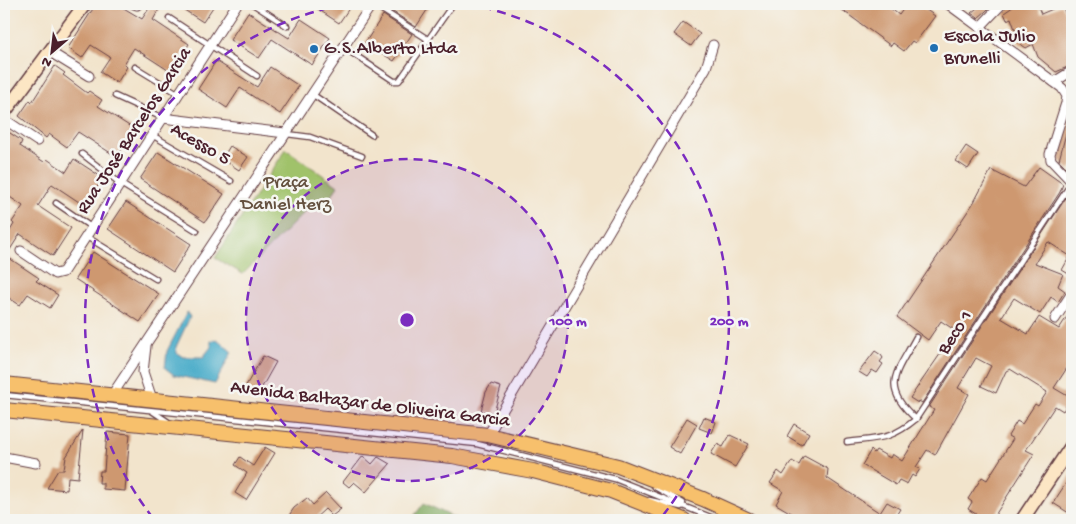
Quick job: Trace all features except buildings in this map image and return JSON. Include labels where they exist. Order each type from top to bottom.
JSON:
[{"type":"main road","points":[[4,113],[85,4]]},
{"type":"main road","name":"Avenida Baltazar de Oliveira Garcia","points":[[4,384],[112,395],[151,405],[179,402],[488,435],[618,466],[703,499],[749,520]]},
{"type":"main road","points":[[4,410],[452,456],[533,471],[611,491],[684,520]]},
{"type":"main road","points":[[1022,520],[1072,445]]},
{"type":"street","name":"Rua José Barcelos Garcia","points":[[21,251],[55,274],[59,275],[63,272],[237,4]]},
{"type":"street","points":[[112,395],[373,4]]},
{"type":"street","points":[[948,4],[1054,82],[1067,96],[1050,154],[1051,160],[1072,182]]},
{"type":"street","points":[[980,27],[1002,4]]},
{"type":"street","points":[[1068,4],[1072,14]]},
{"type":"street","points":[[488,435],[706,68],[712,44]]},
{"type":"street","points":[[50,52],[89,76]]},
{"type":"street","points":[[1054,82],[1072,71]]},
{"type":"street","points":[[163,118],[286,134]]},
{"type":"street","points":[[4,119],[36,141]]},
{"type":"street","points":[[1055,319],[1072,293]]},
{"type":"street","points":[[146,343],[143,372],[151,405]]},
{"type":"street","points":[[4,457],[36,463]]},
{"type":"lane","points":[[253,4],[287,26]]},
{"type":"lane","points":[[373,4],[429,40]]},
{"type":"lane","points":[[343,47],[394,81],[399,82],[453,4]]},
{"type":"lane","points":[[169,18],[257,76]]},
{"type":"lane","points":[[135,66],[179,94]]},
{"type":"lane","points":[[312,94],[372,135]]},
{"type":"lane","points":[[115,96],[163,118]]},
{"type":"lane","points":[[286,134],[310,137],[362,156]]},
{"type":"lane","name":"Acesso 5","points":[[152,135],[231,181]]},
{"type":"lane","points":[[82,154],[121,184],[197,231]]},
{"type":"lane","name":"Beco 1","points":[[916,337],[892,380],[897,396],[916,419],[1072,182]]},
{"type":"lane","points":[[56,203],[92,228]]},
{"type":"lane","points":[[87,237],[156,279]]},
{"type":"lane","points":[[4,395],[151,405],[477,444],[615,479],[718,520]]},
{"type":"lane","points":[[151,405],[179,429]]},
{"type":"lane","points":[[847,442],[888,437],[900,433],[916,419]]},
{"type":"lane","points":[[618,466],[697,511]]},
{"type":"lane","points":[[611,491],[697,511]]},
{"type":"green space","name":"Praça Daniel Herz","points":[[286,149],[338,186],[324,207],[311,200],[308,209],[243,274],[215,258]]},
{"type":"green space","points":[[424,503],[459,520],[411,520]]},
{"type":"water","points":[[187,312],[190,317],[176,347],[177,353],[183,357],[203,357],[211,347],[211,341],[217,339],[232,352],[215,384],[174,375],[165,368],[167,351]]},
{"type":"place","name":"Escola Julio Brunelli","points":[[934,48]]},
{"type":"place","name":"G.S.Alberto Ltda","points":[[314,49]]}]
